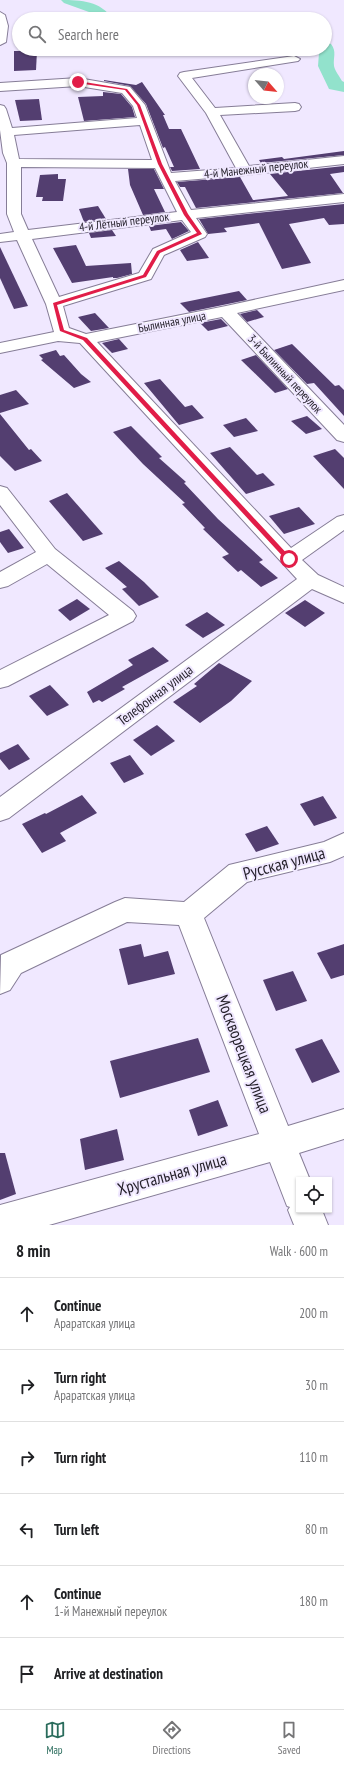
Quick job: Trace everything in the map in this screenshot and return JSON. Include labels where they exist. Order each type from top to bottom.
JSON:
[{"type":"street","points":[[0,15],[2,27],[0,42]]},
{"type":"street","points":[[245,171],[212,112],[184,76],[294,59]]},
{"type":"street","points":[[0,87],[78,82],[126,90],[139,105],[160,164],[168,177],[186,215],[200,234],[158,252],[145,276],[54,304]]},
{"type":"street","points":[[212,112],[295,107]]},
{"type":"street","points":[[0,108],[7,132],[14,214],[21,234],[54,304],[62,331],[85,339],[310,580],[344,596]]},
{"type":"street","points":[[7,132],[145,121]]},
{"type":"street","points":[[8,157],[160,164]]},
{"type":"street","name":"4-й Манежный переулок","points":[[168,177],[245,171],[344,160]]},
{"type":"street","name":"4-й Лётный переулок","points":[[0,238],[21,234],[344,198]]},
{"type":"street","name":"Былинная улица","points":[[0,348],[58,336],[85,339],[226,311],[344,285]]},
{"type":"street","points":[[326,289],[344,303]]},
{"type":"street","name":"3-й Былинный переулок","points":[[226,311],[344,436]]},
{"type":"street","points":[[0,492],[48,554],[125,616],[0,680]]},
{"type":"street","points":[[289,559],[344,521]]},
{"type":"street","points":[[0,581],[48,554]]},
{"type":"street","name":"Телефонная улица","points":[[0,811],[310,580]]},
{"type":"street","name":"Русская улица","points":[[189,914],[239,873],[330,851],[344,844]]},
{"type":"street","points":[[0,981],[11,964],[125,910],[189,914]]},
{"type":"street","name":"Москворецкая улица","points":[[189,914],[296,1186]]},
{"type":"street","name":"Хрустальная улица","points":[[0,1222],[279,1144],[344,1124]]},
{"type":"street","points":[[306,1213],[311,1225]]},
{"type":"building","points":[[14,56],[37,56],[36,70],[14,71]]},
{"type":"building","points":[[104,80],[136,85],[142,82],[165,115],[163,115],[169,129],[181,129],[200,169],[172,171],[170,167],[174,167],[165,147],[163,148],[146,104],[130,86]]},
{"type":"building","points":[[103,92],[121,94],[132,107],[135,117],[84,121],[78,97],[103,96]]},
{"type":"building","points":[[39,99],[42,120],[20,121],[15,100]]},
{"type":"building","points":[[344,151],[344,155],[261,163],[259,160],[282,157],[284,159]]},
{"type":"building","points":[[344,166],[344,172],[330,174],[343,193],[196,208],[185,187],[180,187],[177,182],[240,177],[253,200],[288,196],[270,174]]},
{"type":"building","points":[[128,169],[154,169],[164,189],[154,189],[165,212],[143,215],[130,185]]},
{"type":"building","points":[[58,174],[58,179],[66,179],[63,201],[42,201],[43,197],[36,197],[40,175]]},
{"type":"building","points":[[344,204],[344,224],[329,225],[324,218],[289,224],[311,263],[282,269],[259,223],[224,228],[227,232],[208,234],[199,219]]},
{"type":"building","points":[[98,206],[106,219],[84,222],[79,209]]},
{"type":"building","points":[[181,222],[189,231],[172,239],[166,229],[151,231],[149,226]]},
{"type":"building","points":[[112,230],[116,236],[91,238],[89,233]]},
{"type":"building","points":[[198,242],[209,258],[187,261],[180,250]]},
{"type":"building","points":[[76,245],[86,266],[131,263],[132,274],[117,278],[113,277],[72,283],[53,248]]},
{"type":"building","points":[[0,247],[28,306],[14,309],[0,278]]},
{"type":"building","points":[[239,291],[247,300],[189,312],[180,303]]},
{"type":"building","points":[[257,310],[264,317],[247,322],[240,314]]},
{"type":"building","points":[[95,313],[109,328],[91,331],[78,317]]},
{"type":"building","points":[[221,319],[228,326],[208,331],[200,323]]},
{"type":"building","points":[[119,339],[128,349],[112,353],[102,343]]},
{"type":"building","points":[[292,344],[335,386],[339,385],[344,390],[344,416],[314,383],[307,384],[274,350]]},
{"type":"building","points":[[56,350],[60,356],[64,355],[81,374],[91,382],[74,388],[41,360],[43,359],[39,355]]},
{"type":"building","points":[[256,355],[288,389],[275,393],[241,360]]},
{"type":"building","points":[[160,379],[185,407],[192,405],[204,418],[179,425],[144,383]]},
{"type":"building","points":[[16,390],[29,404],[0,413],[0,395]]},
{"type":"building","points":[[0,414],[29,450],[31,449],[42,461],[15,471],[0,456]]},
{"type":"building","points":[[307,416],[322,429],[306,434],[291,421]]},
{"type":"building","points":[[246,418],[258,431],[234,437],[223,425]]},
{"type":"building","points":[[131,426],[162,457],[159,458],[186,482],[184,483],[218,519],[263,560],[259,562],[278,578],[261,587],[241,570],[238,572],[222,557],[229,554],[203,529],[205,528],[182,504],[185,503],[143,464],[113,432]]},
{"type":"building","points":[[230,447],[257,475],[263,473],[275,485],[246,494],[210,453]]},
{"type":"building","points":[[335,449],[344,458],[344,489],[313,456]]},
{"type":"building","points":[[67,493],[103,534],[83,541],[49,501]]},
{"type":"building","points":[[299,507],[315,524],[284,534],[269,516]]},
{"type":"building","points":[[9,529],[24,548],[8,553],[0,542],[0,532]]},
{"type":"building","points":[[119,561],[159,597],[139,606],[122,589],[127,587],[105,568]]},
{"type":"building","points":[[77,599],[90,609],[70,621],[58,610]]},
{"type":"building","points":[[305,600],[325,613],[305,627],[285,613]]},
{"type":"building","points":[[207,612],[225,625],[203,638],[185,625]]},
{"type":"building","points":[[153,647],[169,661],[122,687],[125,689],[102,702],[99,700],[93,703],[87,692],[133,665],[128,660]]},
{"type":"building","points":[[219,663],[252,681],[231,701],[200,723],[173,702],[197,686],[194,684]]},
{"type":"building","points":[[50,685],[69,705],[47,716],[29,696]]},
{"type":"building","points":[[157,725],[175,741],[151,756],[133,740]]},
{"type":"building","points":[[18,744],[30,759],[9,770],[0,759],[0,753]]},
{"type":"building","points":[[130,755],[144,774],[124,783],[110,763]]},
{"type":"building","points":[[82,795],[97,813],[60,833],[66,841],[42,853],[22,824],[45,813],[46,814]]},
{"type":"building","points":[[323,796],[337,818],[314,826],[300,804]]},
{"type":"building","points":[[267,826],[279,844],[256,852],[245,834]]},
{"type":"building","points":[[141,944],[144,957],[168,951],[175,974],[128,985],[119,949]]},
{"type":"building","points":[[344,944],[344,975],[331,979],[317,953]]},
{"type":"building","points":[[293,971],[307,1001],[276,1011],[263,980]]},
{"type":"building","points":[[198,1038],[210,1072],[120,1098],[110,1061]]},
{"type":"building","points":[[322,1039],[340,1072],[312,1083],[295,1049]]},
{"type":"building","points":[[218,1100],[228,1126],[198,1136],[189,1110]]},
{"type":"building","points":[[117,1129],[124,1160],[85,1170],[80,1139]]},
{"type":"building","points":[[0,1153],[5,1153],[16,1194],[0,1200]]},
{"type":"waterway","points":[[69,0],[94,9],[97,12]]},
{"type":"waterway","points":[[327,56],[326,66],[335,85],[344,87]]},
{"type":"route","points":[[78,82],[126,90],[139,105],[160,164],[168,177],[186,215],[200,234],[158,252],[145,276],[54,304],[62,331],[85,339],[289,559]]}]
